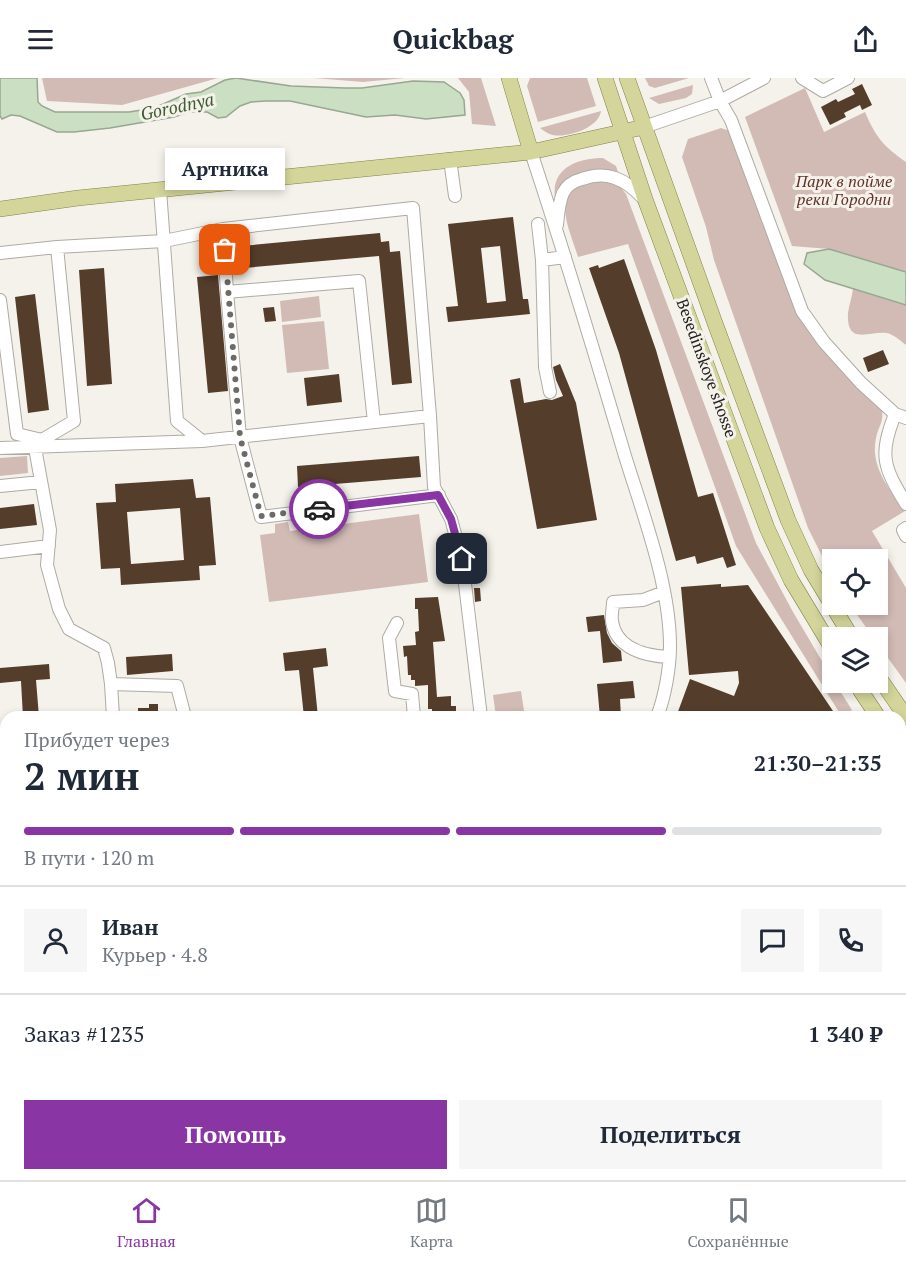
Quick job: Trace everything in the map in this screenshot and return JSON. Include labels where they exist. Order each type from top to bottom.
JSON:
[{"type":"main road","points":[[509,78],[531,152]]},
{"type":"main road","name":"Besedinskoye shosse","points":[[605,78],[645,199],[767,528],[791,580],[822,631]]},
{"type":"main road","name":"Besedinskoye shosse","points":[[627,78],[788,520],[812,570],[846,627]]},
{"type":"main road","points":[[0,209],[78,198],[531,152],[644,127]]},
{"type":"main road","points":[[888,691],[902,711]]},
{"type":"main road","points":[[862,693],[874,711]]},
{"type":"street","points":[[711,78],[731,120],[802,311],[824,342],[861,383],[900,416],[887,437],[884,454],[894,483],[906,504]]},
{"type":"street","points":[[644,127],[720,101],[764,78]]},
{"type":"street","points":[[802,78],[823,91],[848,78]]},
{"type":"street","points":[[531,152],[641,507],[664,592],[670,646],[658,711]]},
{"type":"street","points":[[450,159],[455,196]]},
{"type":"street","points":[[556,229],[563,193],[572,183],[585,178],[599,174],[615,176],[645,199]]},
{"type":"street","points":[[160,190],[177,421],[202,441]]},
{"type":"street","points":[[0,253],[57,247],[164,241],[223,229],[413,208],[435,487],[451,519],[462,559],[480,711]]},
{"type":"street","points":[[538,224],[542,261],[545,367],[550,392]]},
{"type":"street","points":[[223,229],[240,437],[261,516],[438,495]]},
{"type":"street","points":[[39,444],[74,420],[57,247]]},
{"type":"street","points":[[542,261],[565,257]]},
{"type":"street","points":[[228,292],[359,281],[374,422]]},
{"type":"street","points":[[0,306],[17,434],[39,444]]},
{"type":"street","points":[[0,448],[39,444],[202,441],[430,416]]},
{"type":"street","points":[[39,444],[41,482],[50,530],[47,565],[59,609],[69,629],[104,648],[111,684],[113,711]]},
{"type":"street","points":[[0,486],[41,482]]},
{"type":"street","points":[[906,528],[903,530],[906,536]]},
{"type":"street","points":[[0,552],[49,546]]},
{"type":"street","points":[[664,592],[643,600],[613,602],[612,621],[617,634],[628,647],[649,656],[669,657]]},
{"type":"street","points":[[396,622],[389,638],[395,691],[412,694],[413,711]]},
{"type":"street","points":[[111,684],[177,686],[183,711]]},
{"type":"green space","points":[[42,78],[218,78],[122,105],[47,101]]},
{"type":"green space","points":[[314,78],[405,78],[363,82]]},
{"type":"green space","points":[[458,78],[481,78],[496,126],[472,124],[469,92]]},
{"type":"green space","points":[[530,78],[587,78],[596,106],[538,122],[527,86]]},
{"type":"green space","points":[[645,78],[689,78],[655,88],[649,86]]},
{"type":"green space","points":[[693,85],[692,94],[686,98],[659,104],[649,98]]},
{"type":"green space","name":"Парк в пойме реки Городни","points":[[805,88],[824,132],[865,112],[881,140],[906,162],[906,272],[829,249],[792,246],[745,117]]},
{"type":"green space","points":[[601,111],[599,117],[589,127],[574,133],[559,136],[540,128]]},
{"type":"green space","points":[[721,128],[730,131],[796,312],[881,406],[882,419],[875,449],[878,468],[905,511],[872,531],[883,549],[822,549],[822,556],[808,528],[714,260],[706,227],[682,157],[688,139]]},
{"type":"green space","points":[[603,158],[616,166],[618,172],[598,169],[582,173],[555,197],[557,179],[568,167],[584,160]]},
{"type":"green space","points":[[599,179],[617,183],[626,194],[756,543],[822,661],[822,685],[736,546],[628,244],[578,257],[565,210],[569,193],[576,187]]},
{"type":"green space","points":[[853,289],[906,305],[906,345],[890,334],[862,335],[851,331],[848,313]]},
{"type":"green space","points":[[319,296],[321,317],[282,322],[280,301]]},
{"type":"green space","points":[[324,321],[329,369],[287,373],[282,325]]},
{"type":"green space","points":[[27,456],[28,473],[0,476],[0,458]]},
{"type":"green space","points":[[419,514],[428,582],[269,602],[260,535],[275,533],[275,524],[288,522],[290,531]]},
{"type":"green space","points":[[888,558],[906,588],[906,683],[888,658],[888,627],[866,627],[857,615],[888,615]]},
{"type":"green space","points":[[521,691],[524,711],[495,711],[493,695]]},
{"type":"green space","points":[[827,693],[841,693],[852,710],[838,711]]},
{"type":"water","name":"Gorodnya","points":[[0,78],[37,78],[38,102],[55,112],[129,112],[154,108],[186,94],[201,92],[225,80],[236,78],[291,86],[345,88],[413,81],[444,82],[460,93],[464,100],[465,115],[426,119],[395,115],[366,117],[290,101],[266,101],[251,102],[240,106],[226,117],[218,118],[207,112],[189,112],[174,117],[110,128],[57,132],[20,116],[11,115],[2,119],[0,116]]},
{"type":"water","points":[[829,249],[906,272],[906,305],[825,280],[804,264],[807,253]]},
{"type":"building","points":[[862,84],[872,105],[862,110],[860,105],[844,113],[846,117],[830,125],[821,107],[836,99],[838,102],[855,94],[852,89]]},
{"type":"building","points":[[513,217],[523,299],[528,299],[530,314],[448,322],[446,307],[458,306],[448,224]],"holes":[[[500,246],[506,301],[487,303],[481,248]]]},
{"type":"building","points":[[380,233],[381,242],[389,241],[390,252],[400,251],[412,383],[392,385],[379,256],[244,268],[242,246]]},
{"type":"building","points":[[624,259],[656,350],[698,497],[713,493],[736,565],[727,568],[723,557],[697,564],[695,556],[676,561],[619,353],[589,268],[598,265],[599,268]]},
{"type":"building","points":[[104,268],[112,384],[87,386],[79,270]]},
{"type":"building","points":[[218,275],[228,391],[208,393],[197,277]]},
{"type":"building","points":[[35,294],[49,410],[28,413],[15,297]]},
{"type":"building","points":[[274,307],[276,321],[265,322],[263,308]]},
{"type":"building","points":[[883,350],[889,364],[868,372],[863,358]]},
{"type":"building","points":[[560,364],[576,403],[597,520],[537,529],[510,380],[520,378],[524,403],[552,400],[563,396],[553,367]]},
{"type":"building","points":[[339,374],[342,402],[307,406],[304,378]]},
{"type":"building","points":[[419,456],[421,477],[298,487],[297,466]]},
{"type":"building","points":[[193,479],[196,498],[210,497],[216,565],[199,566],[200,580],[121,585],[120,568],[101,569],[96,503],[116,502],[115,484]],"holes":[[[180,508],[184,560],[131,564],[127,512]]]},
{"type":"building","points":[[34,504],[37,525],[0,529],[0,508]]},
{"type":"building","points":[[721,584],[721,587],[748,585],[833,711],[678,711],[690,679],[734,696],[739,683],[738,671],[689,675],[681,587]]},
{"type":"building","points":[[474,588],[480,588],[481,601],[475,602]]},
{"type":"building","points":[[438,597],[445,641],[433,642],[437,697],[451,696],[451,706],[456,706],[456,711],[428,709],[428,685],[415,686],[415,680],[411,680],[411,675],[408,675],[407,656],[404,657],[403,646],[416,645],[415,632],[419,631],[415,598]]},
{"type":"building","points":[[604,615],[607,633],[612,643],[621,651],[622,661],[603,663],[600,631],[588,632],[586,617]]},
{"type":"building","points":[[326,648],[328,666],[313,668],[317,711],[303,711],[299,670],[285,671],[283,653]]},
{"type":"building","points":[[172,654],[173,671],[127,675],[126,657]]},
{"type":"building","points":[[49,664],[50,679],[36,680],[39,711],[23,711],[21,681],[0,683],[0,668]]},
{"type":"building","points":[[633,681],[635,698],[620,699],[621,711],[599,711],[597,684]]},
{"type":"building","points":[[149,704],[158,704],[158,711],[138,711],[138,708],[149,708]]},
{"type":"way so far","points":[[225,250],[240,437],[261,516],[319,509]]},
{"type":"place","name":"Артника","points":[[225,250]]},
{"type":"route","points":[[319,509],[438,495],[451,519],[462,559]]}]
